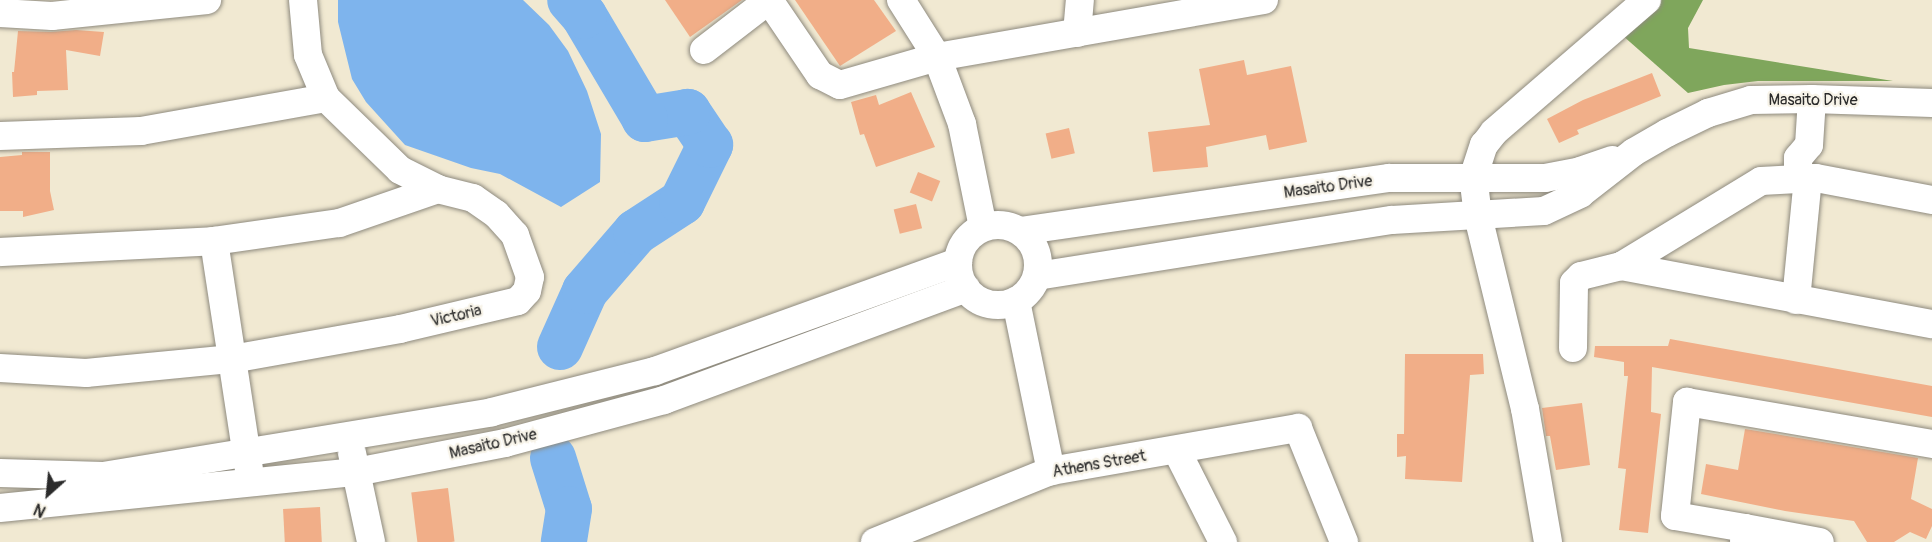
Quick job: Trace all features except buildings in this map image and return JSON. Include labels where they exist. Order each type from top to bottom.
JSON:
[{"type":"street","points":[[0,13],[52,16],[207,0]]},
{"type":"street","points":[[303,0],[308,55],[326,98],[400,170],[438,189]]},
{"type":"street","points":[[704,50],[769,0],[820,75],[840,85],[938,57],[1077,33],[1188,7],[1264,0]]},
{"type":"street","points":[[901,0],[938,57],[962,124],[983,227]]},
{"type":"street","points":[[1077,33],[1080,0]]},
{"type":"street","points":[[1548,542],[1525,409],[1478,216],[1473,178],[1484,145],[1494,132],[1647,0]]},
{"type":"street","points":[[0,136],[141,131],[326,98]]},
{"type":"street","points":[[1796,300],[1807,178],[1798,158],[1809,145],[1812,99]]},
{"type":"street","name":"Masaito Drive","points":[[1020,231],[1389,178],[1505,180],[1545,178],[1580,171],[1634,152],[1708,112],[1751,100],[1812,99],[1932,103]]},
{"type":"street","name":"Masaito Drive","points":[[1037,276],[1392,219],[1544,211],[1580,194],[1634,152]]},
{"type":"street","points":[[1574,348],[1574,283],[1581,276],[1620,266],[1761,181],[1807,178],[1932,200]]},
{"type":"street","points":[[0,252],[214,242],[339,223],[438,189]]},
{"type":"street","name":"Victoria","points":[[0,368],[86,373],[232,359],[400,329],[518,301],[527,291],[530,277],[515,235],[496,214],[472,198],[438,189]]},
{"type":"street","points":[[1009,225],[1020,231],[1036,251],[1037,276],[1033,286],[1016,301],[1005,304],[983,302],[962,275],[966,241],[983,227],[1009,225]]},
{"type":"street","points":[[214,242],[251,484]]},
{"type":"street","points":[[1620,266],[1932,324]]},
{"type":"street","name":"Masaito Drive","points":[[0,473],[103,476],[492,412],[656,371],[962,275]]},
{"type":"street","name":"Masaito Drive","points":[[0,508],[356,472],[505,443],[664,400],[962,275]]},
{"type":"street","points":[[1016,301],[1051,471]]},
{"type":"street","points":[[1820,542],[1745,535],[1675,516],[1687,402],[1932,444]]},
{"type":"street","name":"Athens Street","points":[[875,542],[929,531],[1051,471],[1298,429],[1344,542]]},
{"type":"street","points":[[349,436],[371,542]]},
{"type":"street","points":[[1177,451],[1222,542]]},
{"type":"green space","points":[[1661,0],[1703,0],[1688,28],[1689,48],[1893,81],[1758,81],[1724,85],[1688,93],[1622,35]]},
{"type":"water","points":[[338,0],[523,0],[549,25],[568,51],[587,91],[601,134],[600,182],[561,207],[500,174],[471,168],[405,145],[366,102],[352,79],[338,22]]},
{"type":"waterway","points":[[560,347],[585,291],[636,232],[682,202],[710,145],[688,112],[645,119],[584,16],[570,0]]},
{"type":"waterway","points":[[553,458],[569,509],[564,542]]}]
